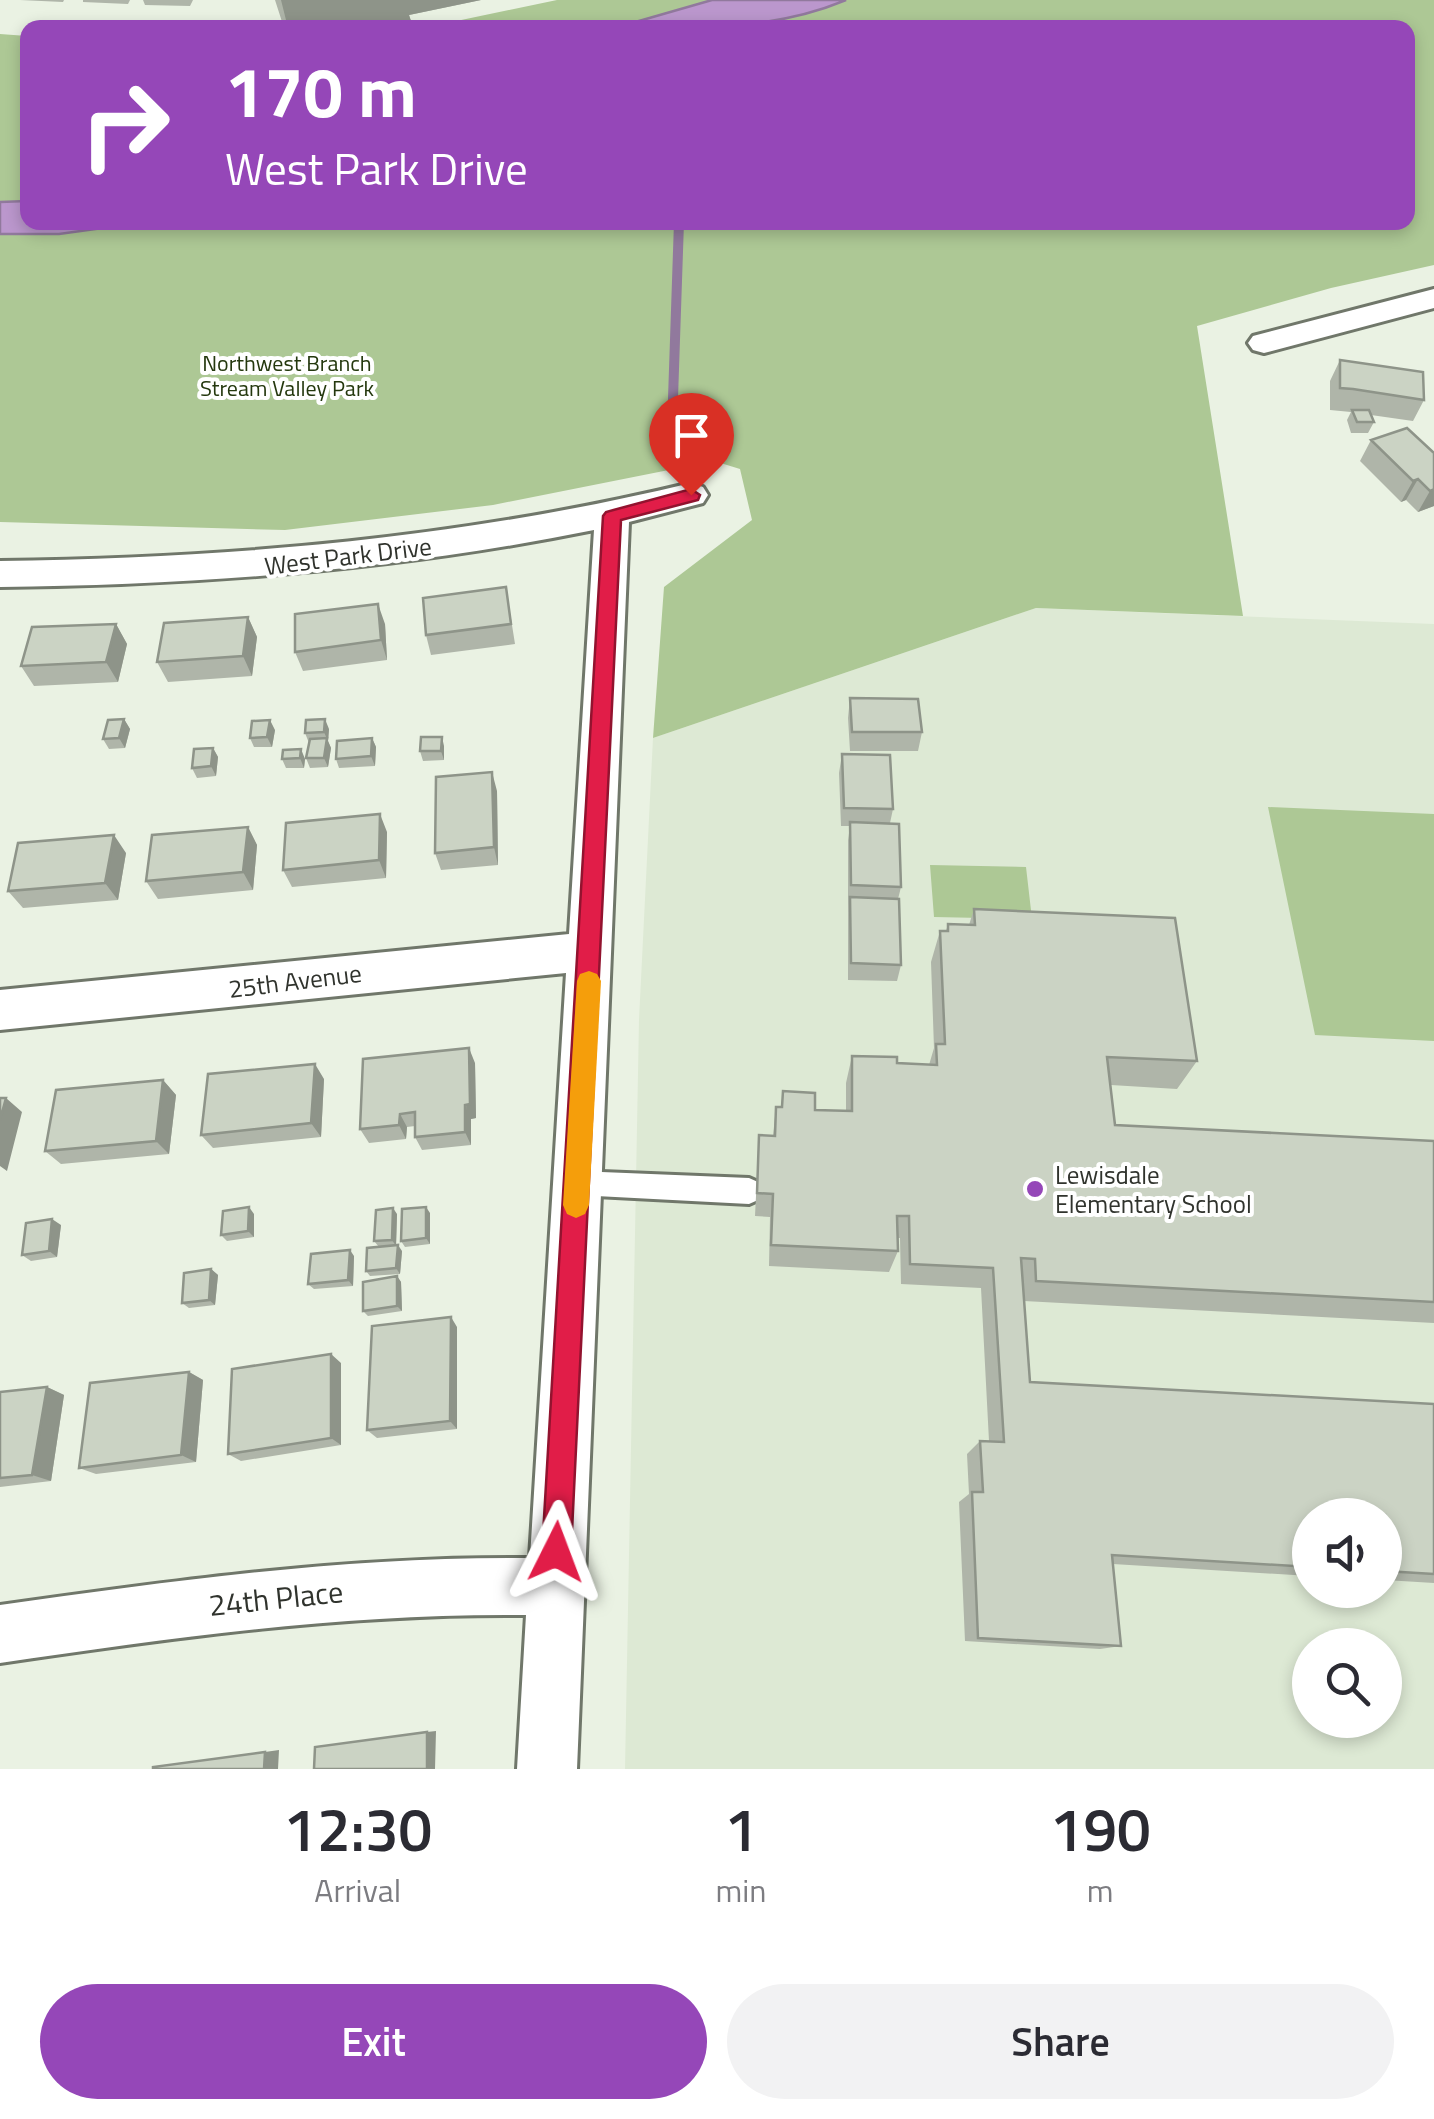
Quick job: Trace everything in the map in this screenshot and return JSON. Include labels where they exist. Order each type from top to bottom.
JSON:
[{"type":"street","points":[[1264,343],[1421,310]]},
{"type":"street","name":"West Park Drive","points":[[0,574],[117,574],[352,558],[612,516],[691,495]]},
{"type":"street","points":[[547,1769],[612,516]]},
{"type":"street","name":"25th Avenue","points":[[0,1010],[148,1000],[322,977],[590,951]]},
{"type":"street","name":"24th Place","points":[[0,1634],[148,1612],[373,1589],[461,1584],[554,1587]]},
{"type":"lane","points":[[577,1183],[750,1191]]},
{"type":"shaded area","points":[[712,0],[846,0],[773,20],[642,20]]},
{"type":"shaded area","points":[[20,201],[20,230],[88,230],[0,234],[0,202]]},
{"type":"shaded area","name":"Lewisdale Elementary School","points":[[1036,608],[1434,624],[1434,1769],[625,1769],[639,1020],[653,738]]},
{"type":"green space","name":"Northwest Branch Stream Valley Park","points":[[557,0],[1434,0],[1434,265],[1331,288],[1197,326],[1243,616],[1036,608],[653,738],[664,587],[752,520],[740,469],[714,461],[493,505],[285,530],[0,522],[0,34],[20,35],[20,230],[1415,230],[1415,20],[461,20]]},
{"type":"green space","points":[[1268,807],[1434,814],[1434,1041],[1315,1035]]},
{"type":"green space","points":[[930,865],[1026,867],[1032,919],[934,917]]},
{"type":"building","points":[[1340,360],[1423,372],[1424,400],[1340,388]]},
{"type":"building","points":[[1352,410],[1369,410],[1374,422],[1357,422]]},
{"type":"building","points":[[1407,428],[1434,453],[1434,489],[1430,491],[1418,479],[1413,481],[1371,440]]},
{"type":"building","points":[[506,587],[511,624],[426,635],[423,598]]},
{"type":"building","points":[[378,604],[381,640],[295,652],[295,614]]},
{"type":"building","points":[[248,617],[243,656],[157,662],[164,623]]},
{"type":"building","points":[[116,624],[106,662],[21,666],[32,627]]},
{"type":"building","points":[[850,698],[918,699],[922,732],[852,732]]},
{"type":"building","points":[[124,719],[119,738],[103,739],[108,720]]},
{"type":"building","points":[[325,719],[324,732],[305,733],[306,720]]},
{"type":"building","points":[[270,720],[267,737],[250,738],[252,721]]},
{"type":"building","points":[[421,737],[442,737],[441,751],[420,751]]},
{"type":"building","points":[[327,738],[324,758],[306,758],[310,739]]},
{"type":"building","points":[[372,738],[371,756],[336,759],[337,741]]},
{"type":"building","points":[[213,748],[211,766],[192,768],[194,749]]},
{"type":"building","points":[[301,749],[300,758],[282,759],[283,750]]},
{"type":"building","points":[[842,754],[890,755],[893,809],[844,808]]},
{"type":"building","points":[[492,772],[494,847],[435,853],[436,777]]},
{"type":"building","points":[[380,814],[379,860],[283,870],[286,823]]},
{"type":"building","points":[[850,822],[899,824],[901,887],[851,885]]},
{"type":"building","points":[[248,827],[243,872],[146,881],[152,835]]},
{"type":"building","points":[[114,835],[105,883],[8,891],[18,843]]},
{"type":"building","points":[[850,897],[899,899],[901,965],[851,963]]},
{"type":"building","points":[[974,909],[1175,918],[1197,1061],[1107,1057],[1115,1125],[1434,1141],[1434,1302],[1036,1281],[1035,1259],[1021,1258],[1030,1382],[1434,1404],[1434,1574],[1402,1572],[1402,1498],[1292,1498],[1292,1566],[1112,1555],[1121,1646],[978,1638],[972,1492],[983,1492],[980,1441],[1004,1442],[993,1268],[910,1264],[909,1216],[897,1216],[898,1251],[771,1245],[773,1194],[757,1193],[759,1135],[775,1136],[776,1107],[782,1107],[783,1091],[815,1093],[815,1110],[852,1111],[852,1056],[897,1057],[897,1063],[937,1065],[936,1044],[945,1044],[940,931],[948,931],[948,924],[975,925]]},
{"type":"building","points":[[469,1048],[470,1104],[465,1105],[465,1132],[415,1137],[415,1112],[400,1114],[399,1125],[360,1129],[363,1059]]},
{"type":"building","points":[[315,1064],[311,1123],[201,1135],[208,1074]]},
{"type":"building","points":[[163,1080],[156,1141],[45,1151],[56,1090]]},
{"type":"building","points":[[0,1098],[6,1098],[0,1120]]},
{"type":"building","points":[[249,1207],[248,1231],[221,1235],[223,1211]]},
{"type":"building","points":[[426,1207],[426,1238],[401,1241],[402,1209]]},
{"type":"building","points":[[393,1208],[392,1240],[374,1241],[376,1210]]},
{"type":"building","points":[[52,1219],[49,1251],[22,1255],[26,1223]]},
{"type":"building","points":[[398,1245],[396,1268],[366,1271],[367,1248]]},
{"type":"building","points":[[350,1250],[348,1280],[308,1284],[311,1254]]},
{"type":"building","points":[[211,1269],[209,1300],[182,1303],[184,1273]]},
{"type":"building","points":[[397,1276],[397,1306],[363,1311],[363,1282]]},
{"type":"building","points":[[451,1317],[450,1421],[367,1430],[372,1326]]},
{"type":"building","points":[[331,1354],[331,1438],[228,1454],[232,1369]]},
{"type":"building","points":[[189,1372],[181,1455],[79,1468],[90,1383]]},
{"type":"building","points":[[47,1387],[32,1475],[0,1478],[0,1392]]},
{"type":"building","points":[[427,1732],[427,1769],[314,1769],[315,1747]]},
{"type":"building","points":[[265,1752],[264,1769],[153,1769],[153,1767]]},
{"type":"waterway","points":[[677,463],[672,428],[679,230]]},
{"type":"slow traffic","points":[[576,1205],[589,981]]},
{"type":"place","name":"Lewisdale Elementary School","points":[[1035,1189]]},
{"type":"route","points":[[556,1552],[612,516],[691,495]]}]
